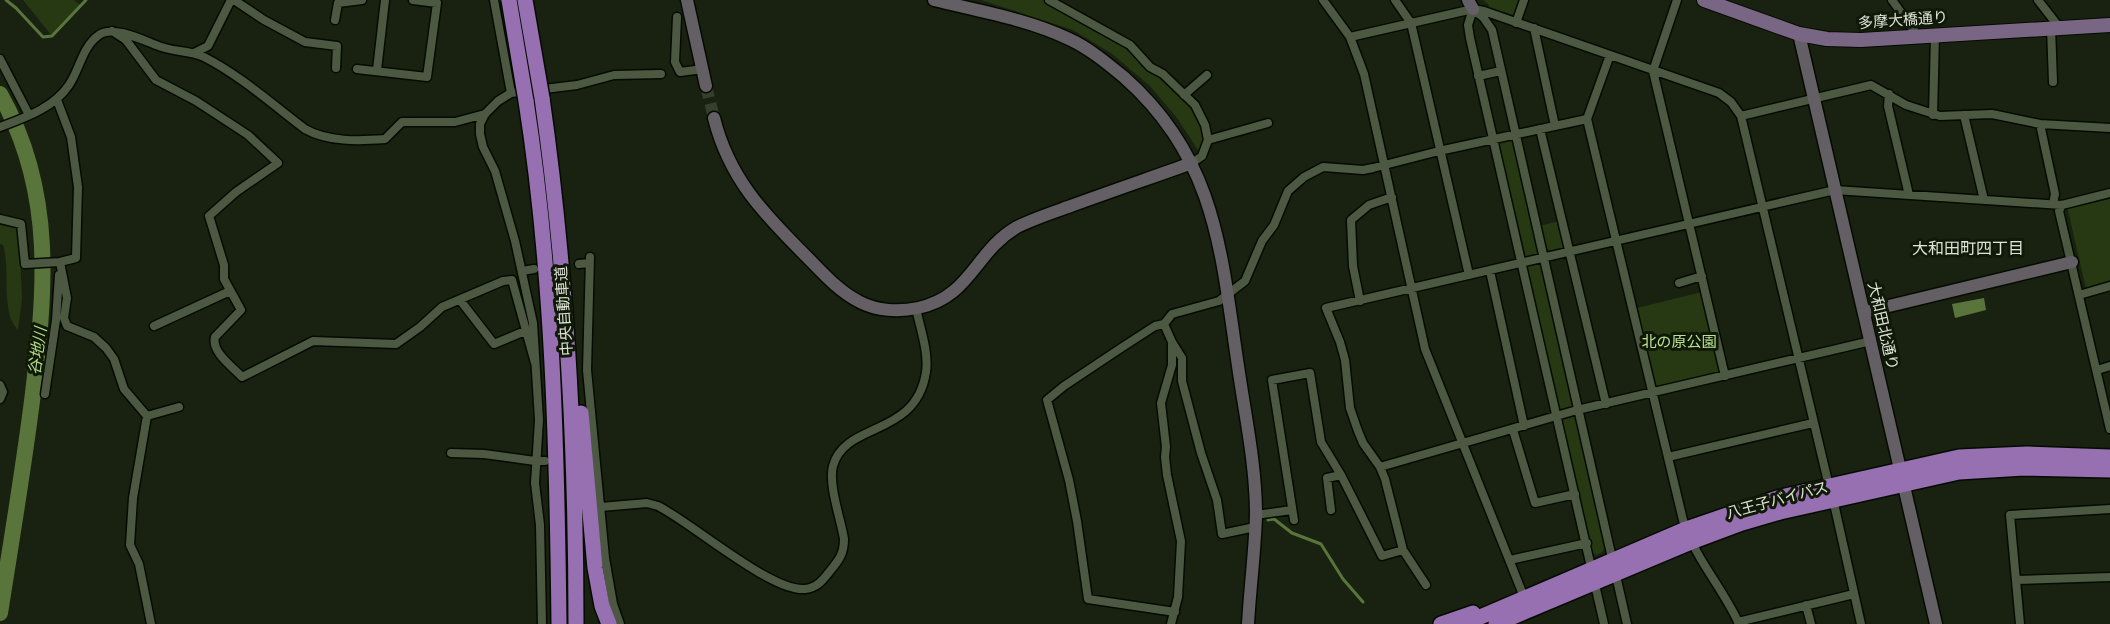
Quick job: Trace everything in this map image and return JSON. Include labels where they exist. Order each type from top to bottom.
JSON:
[{"type":"highway","name":"中央自動車道","points":[[508,0],[526,101],[540,205],[548,297],[554,395],[560,624]]},
{"type":"highway","name":"中央自動車道","points":[[525,0],[548,139],[564,295],[575,518],[576,624]]},
{"type":"highway","points":[[548,139],[564,213],[595,568],[602,606],[609,624]]},
{"type":"highway","points":[[1959,457],[1988,449],[2014,447],[2110,448]]},
{"type":"highway","name":"八王子バイパス","points":[[1496,624],[1593,576],[1756,504],[1831,493],[1903,476],[1959,457],[2039,454],[2110,457]]},
{"type":"highway","points":[[1998,469],[2020,476],[2110,479]]},
{"type":"highway","name":"八王子バイパス","points":[[1903,476],[1998,469],[2110,470]]},
{"type":"highway","name":"八王子バイパス","points":[[1464,624],[1524,597],[1593,576]]},
{"type":"highway","points":[[1441,624],[1524,597]]},
{"type":"highway","points":[[1503,624],[1518,615]]},
{"type":"main road","name":"多摩大橋通り","points":[[1704,0],[1799,34],[1827,39],[1861,40],[2110,25]]},
{"type":"street","points":[[0,127],[28,116],[57,100],[70,85],[85,52],[100,34],[112,31],[140,38],[159,47],[182,53],[194,53],[208,46],[232,0],[305,42],[338,46],[336,68]]},
{"type":"street","points":[[335,20],[338,3],[362,0]]},
{"type":"street","points":[[377,70],[385,0]]},
{"type":"street","points":[[357,69],[427,77],[437,3],[413,0]]},
{"type":"street","points":[[494,0],[511,93]]},
{"type":"street","points":[[687,0],[706,86]]},
{"type":"street","points":[[934,0],[1029,24],[1071,39],[1108,64],[1142,93],[1173,131],[1192,163],[1210,208],[1219,246],[1251,458],[1255,521],[1248,624]]},
{"type":"street","points":[[714,118],[725,154],[744,188],[767,216],[832,283],[854,299],[874,308],[916,309],[939,302],[958,289],[994,245],[1009,232],[1192,163],[1202,156],[1208,140],[1205,125],[1195,105],[1163,74],[1150,67],[1130,45],[1049,0]]},
{"type":"street","points":[[1323,0],[1350,37],[1364,74],[1425,349],[1524,597]]},
{"type":"street","points":[[1395,0],[1411,23],[1468,275]]},
{"type":"street","points":[[1516,23],[1524,0]]},
{"type":"street","points":[[1677,0],[1653,71],[1725,376]]},
{"type":"street","points":[[1892,0],[1918,36]]},
{"type":"street","points":[[2038,0],[2055,27],[2053,82]]},
{"type":"street","points":[[1350,37],[1411,23],[1470,5],[1719,93],[1731,102],[1741,116],[1764,207],[1861,624]]},
{"type":"street","points":[[1470,5],[1483,17],[1492,30],[1627,624]]},
{"type":"street","points":[[1470,5],[1468,26],[1478,76],[1604,624]]},
{"type":"street","points":[[677,17],[675,62],[680,72],[703,69]]},
{"type":"street","points":[[1534,28],[1555,126]]},
{"type":"street","points":[[112,31],[126,40],[156,80],[196,101],[248,135],[278,163],[236,192],[208,216],[224,265],[224,279],[241,310],[215,337],[214,343],[216,349],[242,377],[314,341],[396,344],[442,308],[503,280],[512,280],[535,363]]},
{"type":"street","name":"大和田北通り","points":[[1799,34],[1936,624]]},
{"type":"street","points":[[1933,115],[1935,34]]},
{"type":"street","points":[[194,53],[238,77],[316,135],[360,141],[385,139],[402,122],[455,122],[484,114]]},
{"type":"street","points":[[1610,56],[1587,119],[1688,535],[1739,623],[1854,594]]},
{"type":"street","points":[[0,59],[28,116]]},
{"type":"street","points":[[1478,76],[1501,71]]},
{"type":"street","points":[[542,624],[540,525],[535,483],[539,420],[533,323],[515,241],[495,171],[483,147],[480,124],[484,114],[511,93],[577,85],[614,75],[661,74]]},
{"type":"street","points":[[1184,95],[1207,75]]},
{"type":"street","points":[[1741,116],[1871,85],[1905,105],[1933,115],[1992,114],[2040,124],[2110,128]]},
{"type":"street","points":[[1888,94],[1888,106],[1909,195]]},
{"type":"street","points":[[0,219],[21,224],[25,264],[57,263],[76,258],[78,188],[71,137],[57,100]]},
{"type":"street","points":[[1964,115],[1984,200]]},
{"type":"street","points":[[1175,612],[1089,599],[1071,490],[1047,400],[1129,342],[1155,326],[1164,324],[1172,314],[1219,301],[1245,281],[1262,241],[1274,225],[1288,191],[1304,177],[1323,167],[1363,170],[1587,119]]},
{"type":"street","points":[[1208,140],[1268,123]]},
{"type":"street","points":[[2040,124],[2110,429]]},
{"type":"street","points":[[1540,129],[1606,404]]},
{"type":"street","points":[[1425,585],[1403,550],[1393,506],[1380,467],[1363,443],[1358,431],[1350,408],[1340,342],[1326,308],[1360,302],[1835,190],[2058,205],[2110,193]]},
{"type":"street","points":[[1360,302],[1353,266],[1351,220],[1369,205],[1392,197]]},
{"type":"street","points":[[579,264],[590,260],[587,370],[609,587],[620,624]]},
{"type":"street","points":[[1864,312],[2072,262]]},
{"type":"street","points":[[45,394],[56,320],[57,263]]},
{"type":"street","points":[[57,263],[67,298],[64,318],[67,326],[94,338],[106,348],[114,359],[124,389],[147,416]]},
{"type":"street","points":[[522,272],[534,269]]},
{"type":"street","points":[[1490,271],[1524,426]]},
{"type":"street","points":[[1679,282],[1702,276]]},
{"type":"street","points":[[2079,295],[2110,286]]},
{"type":"street","points":[[154,326],[230,291]]},
{"type":"street","points":[[460,300],[494,344],[525,331]]},
{"type":"street","points":[[601,507],[646,503],[658,506],[776,582],[798,589],[806,589],[819,584],[844,552],[844,539],[832,478],[840,451],[849,443],[894,422],[906,412],[921,389],[926,372],[926,359],[916,309]]},
{"type":"street","points":[[1164,324],[1182,358],[1182,381],[1201,453],[1217,500],[1222,534],[1292,510]]},
{"type":"street","points":[[1380,467],[1513,430],[1557,415],[1871,341]]},
{"type":"street","points":[[1171,624],[1178,597],[1181,541],[1167,475],[1161,403],[1172,365],[1172,342]]},
{"type":"street","points":[[2097,370],[2110,366]]},
{"type":"street","points":[[1294,520],[1272,380],[1310,373],[1321,442],[1341,475],[1382,556],[1403,550]]},
{"type":"street","points":[[0,385],[3,392],[0,399]]},
{"type":"street","points":[[147,416],[179,407]]},
{"type":"street","points":[[147,416],[133,498],[130,545],[139,564],[151,624]]},
{"type":"street","points":[[1668,457],[1813,423]]},
{"type":"street","points":[[1513,430],[1535,503],[1575,494]]},
{"type":"street","points":[[451,453],[484,454],[545,461]]},
{"type":"street","points":[[1331,510],[1327,478],[1341,475]]},
{"type":"street","points":[[2020,624],[2010,515],[2110,509]]},
{"type":"street","points":[[1510,560],[1587,543]]},
{"type":"street","points":[[2016,580],[2110,577]]},
{"type":"street","points":[[1806,605],[1811,624]]},
{"type":"green space","points":[[23,0],[74,0],[82,6],[52,36]]},
{"type":"green space","points":[[981,0],[1049,0],[1112,34],[1195,105],[1208,140],[1202,156],[1177,118],[1150,86],[1111,53],[1073,30]]},
{"type":"green space","points":[[1483,0],[1520,0],[1515,14],[1511,17],[1488,8],[1489,5]]},
{"type":"green space","points":[[1508,140],[1514,143],[1606,547],[1596,555],[1592,552],[1499,146]]},
{"type":"green space","points":[[2110,195],[2110,281],[2086,289],[2067,206]]},
{"type":"green space","points":[[1559,221],[1564,245],[1562,249],[1551,251],[1544,248],[1539,226]]},
{"type":"green space","points":[[0,223],[14,226],[19,232],[22,299],[18,330],[9,313],[7,302],[5,255],[3,245],[0,244]]},
{"type":"green space","name":"北の原公園","points":[[1706,291],[1725,376],[1653,393],[1633,309]]},
{"type":"shaded area","points":[[1984,298],[1986,310],[1955,318],[1952,304]]},
{"type":"waterway","points":[[6,0],[43,37],[52,36],[86,0]]},
{"type":"waterway","name":"谷地川","points":[[0,94],[18,131],[30,169],[38,206],[42,244],[40,322],[32,401],[0,613]]},
{"type":"waterway","points":[[1268,520],[1274,519],[1292,533],[1321,544],[1343,579],[1363,602]]},
{"type":"tunnel","points":[[706,86],[714,118]]},
{"type":"district","name":"大和田町四丁目","points":[[1968,248]]}]
